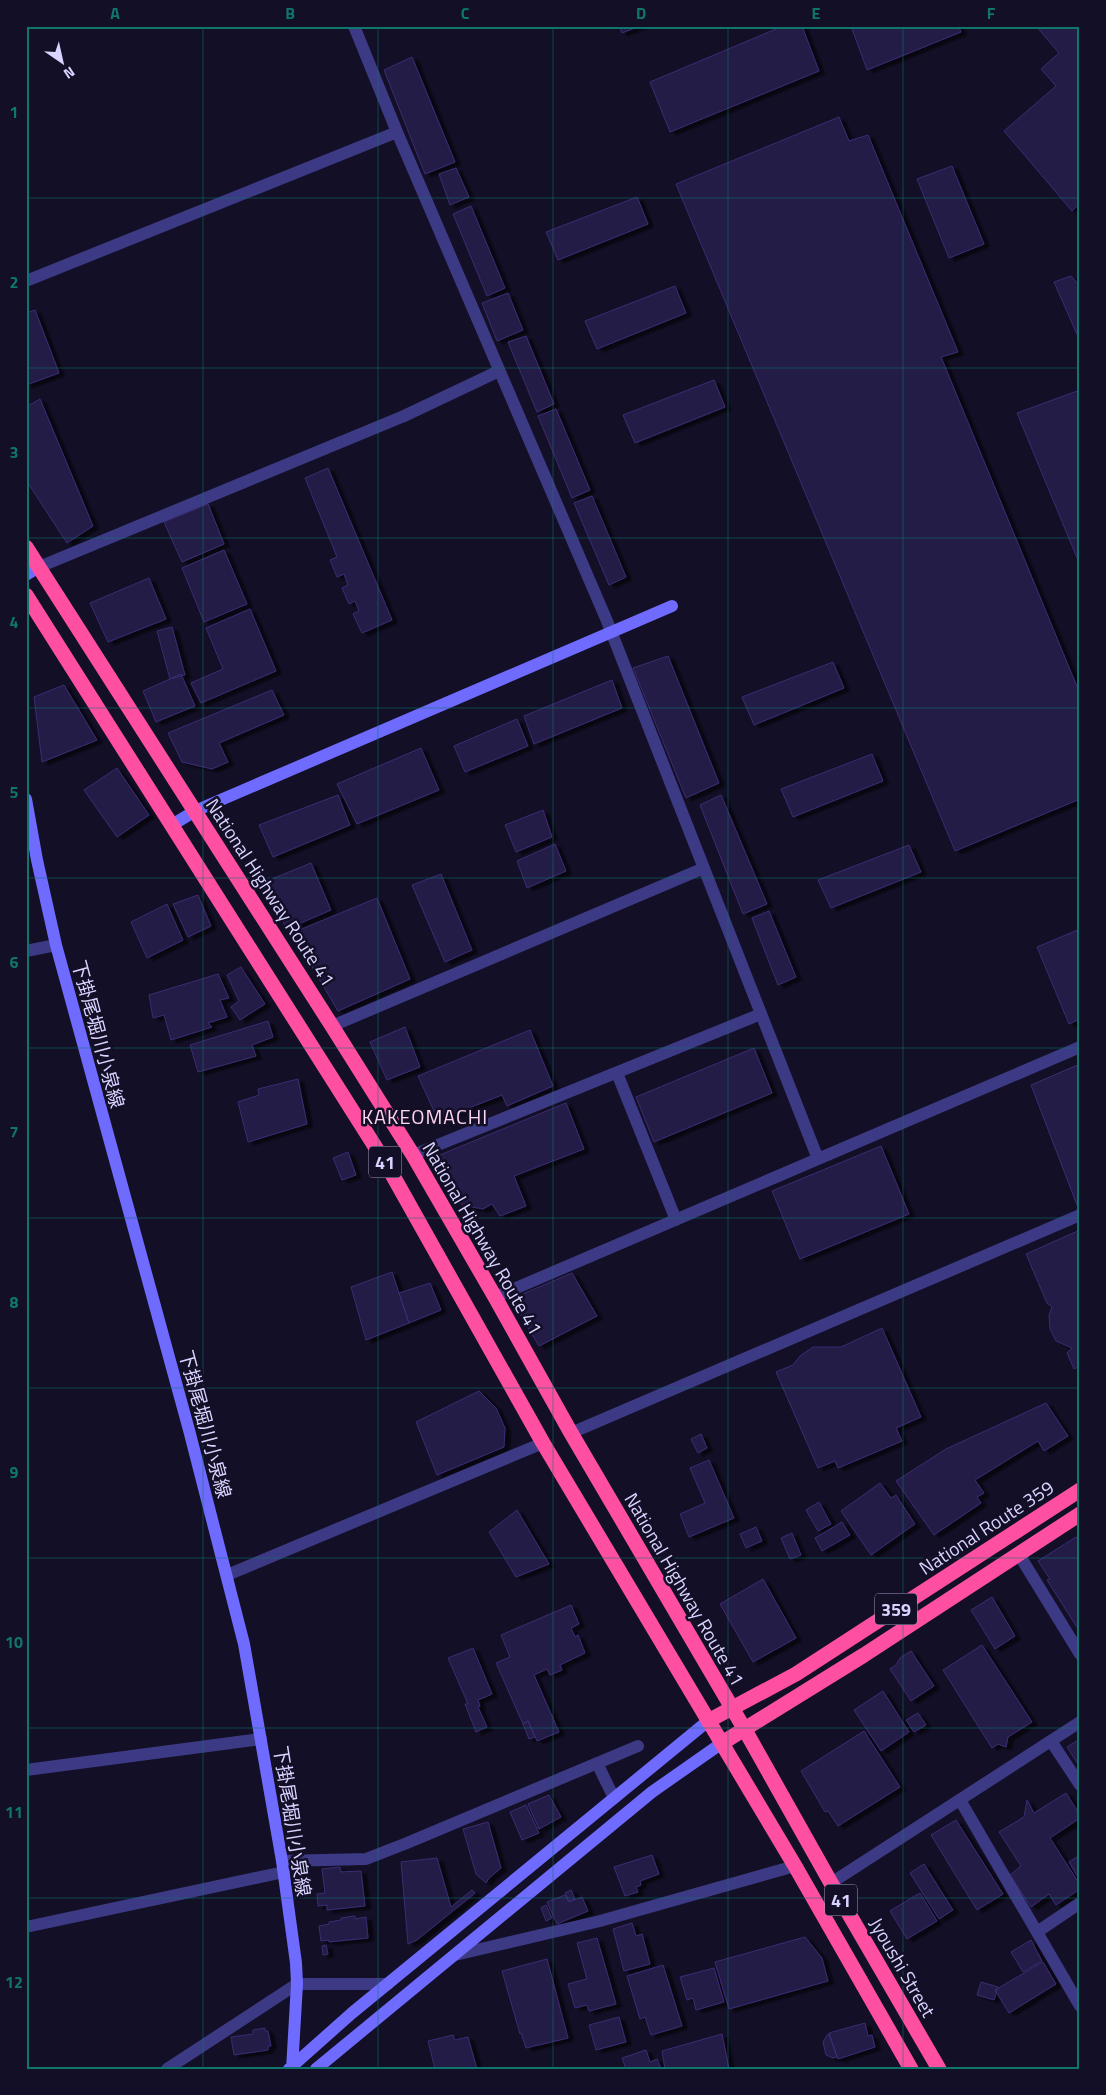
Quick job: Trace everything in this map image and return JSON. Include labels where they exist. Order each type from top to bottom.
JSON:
[{"type":"highway","name":"National Highway Route 41","points":[[26,547],[32,571],[195,811],[413,1155],[571,1434],[745,1730]]},
{"type":"highway","name":"41","points":[[26,595],[388,1167],[543,1443],[795,1866],[911,2069]]},
{"type":"highway","name":"National Route 359","points":[[708,1721],[796,1674],[1080,1490]]},
{"type":"highway","name":"359","points":[[722,1743],[864,1655],[1080,1514]]},
{"type":"highway","name":"Jyoushi Street","points":[[745,1730],[939,2069]]},
{"type":"street","points":[[354,26],[397,132],[610,630],[818,1159]]},
{"type":"street","points":[[26,281],[397,132]]},
{"type":"street","points":[[32,571],[404,416],[499,371]]},
{"type":"street","points":[[172,825],[195,811],[610,630],[672,606]]},
{"type":"street","name":"下掛尾堀川小泉線","points":[[26,799],[37,860],[56,945],[227,1575],[244,1644],[283,1867],[297,1984],[291,2068]]},
{"type":"street","points":[[332,1026],[704,868]]},
{"type":"street","points":[[26,951],[56,945]]},
{"type":"street","points":[[413,1155],[761,1014]]},
{"type":"street","points":[[495,1297],[1080,1047]]},
{"type":"street","points":[[617,1073],[676,1220]]},
{"type":"street","points":[[571,1434],[1080,1215]]},
{"type":"street","points":[[227,1575],[543,1443]]},
{"type":"street","points":[[1018,1553],[1080,1654]]},
{"type":"street","points":[[291,2068],[388,1984],[708,1721]]},
{"type":"street","points":[[831,1883],[1080,1722]]},
{"type":"street","points":[[26,1770],[261,1739]]},
{"type":"street","points":[[1051,1741],[1080,1785]]},
{"type":"street","points":[[316,2069],[652,1792],[722,1743]]},
{"type":"street","points":[[26,1927],[283,1867],[366,1859],[407,1844],[638,1746]]},
{"type":"street","points":[[597,1763],[614,1798]]},
{"type":"street","points":[[960,1800],[1080,2006]]},
{"type":"street","points":[[455,1955],[600,1922],[795,1866]]},
{"type":"street","points":[[1037,1932],[1080,1903]]},
{"type":"street","points":[[167,2069],[297,1984],[388,1984]]},
{"type":"building","points":[[619,26],[640,26],[622,33]]},
{"type":"building","points":[[783,26],[802,26],[819,71],[670,132],[650,82]]},
{"type":"building","points":[[851,26],[958,26],[961,32],[867,70]]},
{"type":"building","points":[[1036,26],[1080,26],[1080,203],[1072,211],[1004,131],[1056,86],[1041,69],[1059,53]]},
{"type":"building","points":[[412,57],[455,162],[425,174],[384,70]]},
{"type":"building","points":[[839,117],[849,141],[868,135],[958,352],[941,357],[1080,694],[1080,799],[955,851],[676,184]]},
{"type":"building","points":[[952,166],[984,244],[949,258],[917,179]]},
{"type":"building","points":[[456,168],[469,197],[450,205],[439,174]]},
{"type":"building","points":[[637,197],[648,224],[558,260],[546,232]]},
{"type":"building","points":[[471,206],[505,288],[487,296],[453,214]]},
{"type":"building","points":[[1071,276],[1080,286],[1080,341],[1054,282]]},
{"type":"building","points":[[675,286],[686,313],[597,349],[585,321]]},
{"type":"building","points":[[508,293],[523,330],[497,341],[482,303]]},
{"type":"building","points":[[35,310],[59,373],[26,385],[26,313]]},
{"type":"building","points":[[526,336],[554,404],[537,412],[508,342]]},
{"type":"building","points":[[714,380],[725,407],[635,443],[623,415]]},
{"type":"building","points":[[1080,390],[1080,565],[1017,413]]},
{"type":"building","points":[[40,399],[93,526],[67,543],[26,480],[26,407]]},
{"type":"building","points":[[556,409],[590,490],[572,498],[538,416]]},
{"type":"building","points":[[328,468],[392,620],[362,633],[353,614],[359,611],[355,601],[349,604],[342,588],[348,585],[344,574],[337,577],[330,560],[337,557],[305,478]]},
{"type":"building","points":[[592,496],[626,577],[609,585],[574,503]]},
{"type":"building","points":[[208,504],[224,544],[182,562],[164,522]]},
{"type":"building","points":[[224,550],[247,604],[204,622],[182,568]]},
{"type":"building","points":[[149,578],[166,619],[108,642],[90,603]]},
{"type":"building","points":[[250,609],[276,671],[201,703],[191,683],[223,669],[206,628]]},
{"type":"building","points":[[172,627],[185,675],[170,679],[157,631]]},
{"type":"building","points":[[668,656],[719,783],[686,798],[633,668]]},
{"type":"building","points":[[833,662],[844,688],[754,725],[742,697]]},
{"type":"building","points":[[181,674],[195,706],[156,722],[143,691]]},
{"type":"building","points":[[612,680],[622,708],[534,744],[524,716]]},
{"type":"building","points":[[64,685],[97,740],[42,762],[34,697]]},
{"type":"building","points":[[272,690],[284,715],[219,743],[228,762],[212,769],[182,762],[168,733]]},
{"type":"building","points":[[517,719],[528,746],[465,772],[454,746]]},
{"type":"building","points":[[421,748],[439,790],[357,824],[337,784]]},
{"type":"building","points":[[872,754],[883,781],[793,817],[781,789]]},
{"type":"building","points":[[117,768],[149,815],[117,837],[84,790]]},
{"type":"building","points":[[338,795],[350,825],[273,857],[259,825]]},
{"type":"building","points":[[721,795],[767,904],[743,914],[700,805]]},
{"type":"building","points":[[543,810],[552,837],[516,852],[505,825]]},
{"type":"building","points":[[555,844],[566,871],[527,888],[517,861]]},
{"type":"building","points":[[909,845],[921,872],[831,908],[818,880]]},
{"type":"building","points":[[311,863],[331,910],[287,929],[262,883]]},
{"type":"building","points":[[441,874],[472,950],[445,962],[412,885]]},
{"type":"building","points":[[198,895],[211,926],[188,937],[173,904]]},
{"type":"building","points":[[377,898],[410,979],[338,1011],[292,933]]},
{"type":"building","points":[[167,904],[183,940],[147,958],[131,922]]},
{"type":"building","points":[[769,911],[796,977],[778,985],[752,918]]},
{"type":"building","points":[[1080,929],[1080,1019],[1069,1024],[1037,947]]},
{"type":"building","points":[[241,967],[265,1004],[240,1020],[231,1007],[239,1001],[227,975]]},
{"type":"building","points":[[218,974],[229,998],[220,1000],[227,1017],[208,1023],[212,1027],[171,1040],[164,1015],[153,1018],[149,995]]},
{"type":"building","points":[[268,1021],[273,1037],[252,1045],[256,1056],[198,1072],[190,1045]]},
{"type":"building","points":[[405,1027],[420,1067],[387,1080],[370,1042]]},
{"type":"building","points":[[530,1030],[553,1086],[507,1106],[502,1095],[438,1120],[418,1076]]},
{"type":"building","points":[[754,1048],[772,1093],[654,1142],[636,1097]]},
{"type":"building","points":[[1080,1064],[1080,1204],[1077,1205],[1031,1085]]},
{"type":"building","points":[[298,1079],[307,1124],[248,1142],[238,1102],[259,1095],[258,1089]]},
{"type":"building","points":[[566,1103],[584,1149],[514,1176],[526,1206],[500,1216],[492,1204],[483,1209],[462,1205],[435,1157]]},
{"type":"building","points":[[881,1146],[909,1214],[800,1259],[772,1191]]},
{"type":"building","points":[[348,1152],[356,1175],[342,1180],[333,1158]]},
{"type":"building","points":[[1080,1230],[1080,1366],[1074,1369],[1067,1353],[1072,1348],[1056,1341],[1050,1329],[1049,1315],[1052,1307],[1047,1303],[1026,1254]]},
{"type":"building","points":[[392,1272],[409,1323],[366,1340],[351,1287]]},
{"type":"building","points":[[572,1273],[597,1316],[539,1346],[511,1299]]},
{"type":"building","points":[[430,1283],[441,1310],[409,1323],[399,1293]]},
{"type":"building","points":[[882,1328],[921,1417],[896,1428],[902,1441],[838,1468],[835,1461],[818,1468],[776,1372],[793,1365],[800,1356],[813,1347],[841,1347]]},
{"type":"building","points":[[479,1391],[496,1408],[505,1428],[504,1447],[437,1475],[416,1422]]},
{"type":"building","points":[[1046,1403],[1068,1436],[1044,1451],[1038,1441],[975,1480],[984,1493],[977,1497],[981,1503],[934,1535],[896,1481],[946,1449]]},
{"type":"building","points":[[701,1434],[707,1448],[698,1453],[691,1439]]},
{"type":"building","points":[[709,1460],[734,1518],[689,1537],[680,1514],[705,1503],[690,1468]]},
{"type":"building","points":[[880,1483],[891,1498],[896,1495],[915,1524],[871,1555],[841,1511]]},
{"type":"building","points":[[819,1502],[831,1524],[818,1531],[806,1510]]},
{"type":"building","points":[[517,1510],[549,1564],[516,1577],[489,1532]]},
{"type":"building","points":[[842,1522],[850,1535],[822,1551],[815,1538]]},
{"type":"building","points":[[756,1527],[762,1541],[746,1548],[740,1534]]},
{"type":"building","points":[[792,1533],[801,1555],[790,1559],[781,1538]]},
{"type":"building","points":[[1076,1537],[1080,1543],[1080,1632],[1047,1580],[1050,1579],[1038,1561]]},
{"type":"building","points":[[763,1579],[796,1638],[753,1662],[720,1604]]},
{"type":"building","points":[[992,1597],[1015,1636],[995,1649],[971,1610]]},
{"type":"building","points":[[571,1605],[579,1624],[571,1628],[575,1637],[578,1635],[585,1653],[560,1665],[562,1670],[550,1675],[547,1669],[534,1675],[559,1732],[537,1741],[528,1721],[523,1724],[496,1663],[510,1657],[501,1635]]},
{"type":"building","points":[[982,1645],[1032,1722],[1008,1737],[1006,1747],[998,1744],[992,1748],[943,1670]]},
{"type":"building","points":[[473,1648],[492,1694],[478,1700],[480,1706],[478,1707],[487,1727],[476,1732],[465,1704],[468,1704],[448,1658]]},
{"type":"building","points":[[911,1651],[934,1686],[911,1701],[890,1669],[896,1665],[900,1658]]},
{"type":"building","points":[[883,1691],[909,1732],[881,1751],[854,1710]]},
{"type":"building","points":[[918,1713],[926,1725],[914,1732],[906,1720]]},
{"type":"building","points":[[528,1721],[535,1737],[529,1739],[523,1724]]},
{"type":"building","points":[[864,1731],[900,1787],[838,1826],[828,1811],[825,1812],[801,1771]]},
{"type":"building","points":[[1080,1739],[1080,1767],[1067,1747]]},
{"type":"building","points":[[1066,1793],[1080,1818],[1050,1838],[1080,1885],[1080,1889],[1056,1905],[1049,1894],[1031,1907],[1010,1875],[1021,1866],[999,1832],[1024,1817],[1027,1800],[1034,1813]]},
{"type":"building","points":[[549,1795],[561,1817],[539,1829],[528,1804]]},
{"type":"building","points":[[526,1805],[539,1833],[522,1840],[510,1812]]},
{"type":"building","points":[[956,1820],[1003,1894],[977,1910],[931,1835]]},
{"type":"building","points":[[488,1822],[501,1868],[486,1883],[476,1874],[463,1829]]},
{"type":"building","points":[[652,1855],[659,1874],[640,1881],[641,1885],[636,1887],[638,1892],[625,1896],[614,1867]]},
{"type":"building","points":[[1080,1855],[1080,1878],[1079,1879],[1069,1862]]},
{"type":"building","points":[[437,1858],[451,1907],[472,1890],[475,1893],[417,1940],[408,1944],[401,1862]]},
{"type":"building","points":[[924,1864],[953,1910],[939,1919],[910,1873]]},
{"type":"building","points":[[340,1867],[341,1872],[361,1871],[365,1906],[327,1910],[327,1905],[318,1906],[317,1894],[325,1893],[322,1869]]},
{"type":"building","points":[[571,1890],[575,1899],[569,1901],[565,1893]]},
{"type":"building","points":[[920,1893],[937,1921],[907,1939],[890,1911]]},
{"type":"building","points":[[565,1895],[569,1902],[582,1897],[588,1911],[557,1924],[547,1902]]},
{"type":"building","points":[[546,1905],[552,1918],[546,1921],[541,1908]]},
{"type":"building","points":[[355,1916],[355,1919],[366,1917],[368,1938],[329,1942],[329,1940],[321,1941],[319,1926],[341,1920],[341,1918]]},
{"type":"building","points":[[632,1923],[636,1936],[642,1934],[650,1964],[624,1971],[613,1929]]},
{"type":"building","points":[[805,1937],[822,1958],[828,1981],[729,2009],[715,1962]]},
{"type":"building","points":[[597,1938],[616,2004],[589,2011],[587,2005],[575,2008],[568,1984],[587,1979],[577,1943]]},
{"type":"building","points":[[1031,1940],[1042,1961],[1023,1972],[1011,1952]]},
{"type":"building","points":[[326,1945],[328,1954],[323,1955],[322,1946]]},
{"type":"building","points":[[547,1959],[568,2038],[526,2048],[520,2034],[502,1971]]},
{"type":"building","points":[[1043,1962],[1056,1984],[1009,2013],[995,1990]]},
{"type":"building","points":[[663,1965],[682,2026],[651,2035],[645,2017],[640,2019],[627,1976]]},
{"type":"building","points":[[714,1968],[724,2002],[696,2010],[693,1998],[687,2000],[680,1977]]},
{"type":"building","points":[[981,1982],[998,1987],[994,2000],[977,1995]]},
{"type":"building","points":[[619,2017],[626,2042],[596,2050],[589,2025]]},
{"type":"building","points":[[865,2023],[868,2036],[872,2035],[875,2047],[838,2059],[829,2033]]},
{"type":"building","points":[[265,2028],[265,2031],[268,2031],[271,2046],[268,2046],[268,2050],[234,2055],[231,2037],[253,2034],[253,2030]]},
{"type":"building","points":[[722,2034],[729,2069],[665,2069],[662,2051]]},
{"type":"building","points":[[829,2034],[837,2057],[833,2058],[826,2055],[823,2042]]},
{"type":"building","points":[[453,2035],[455,2040],[468,2037],[477,2069],[435,2069],[428,2041]]},
{"type":"building","points":[[646,2050],[650,2062],[657,2059],[661,2069],[626,2069],[622,2058]]},
{"type":"district","name":"KAKEOMACHI","points":[[425,1116]]}]
